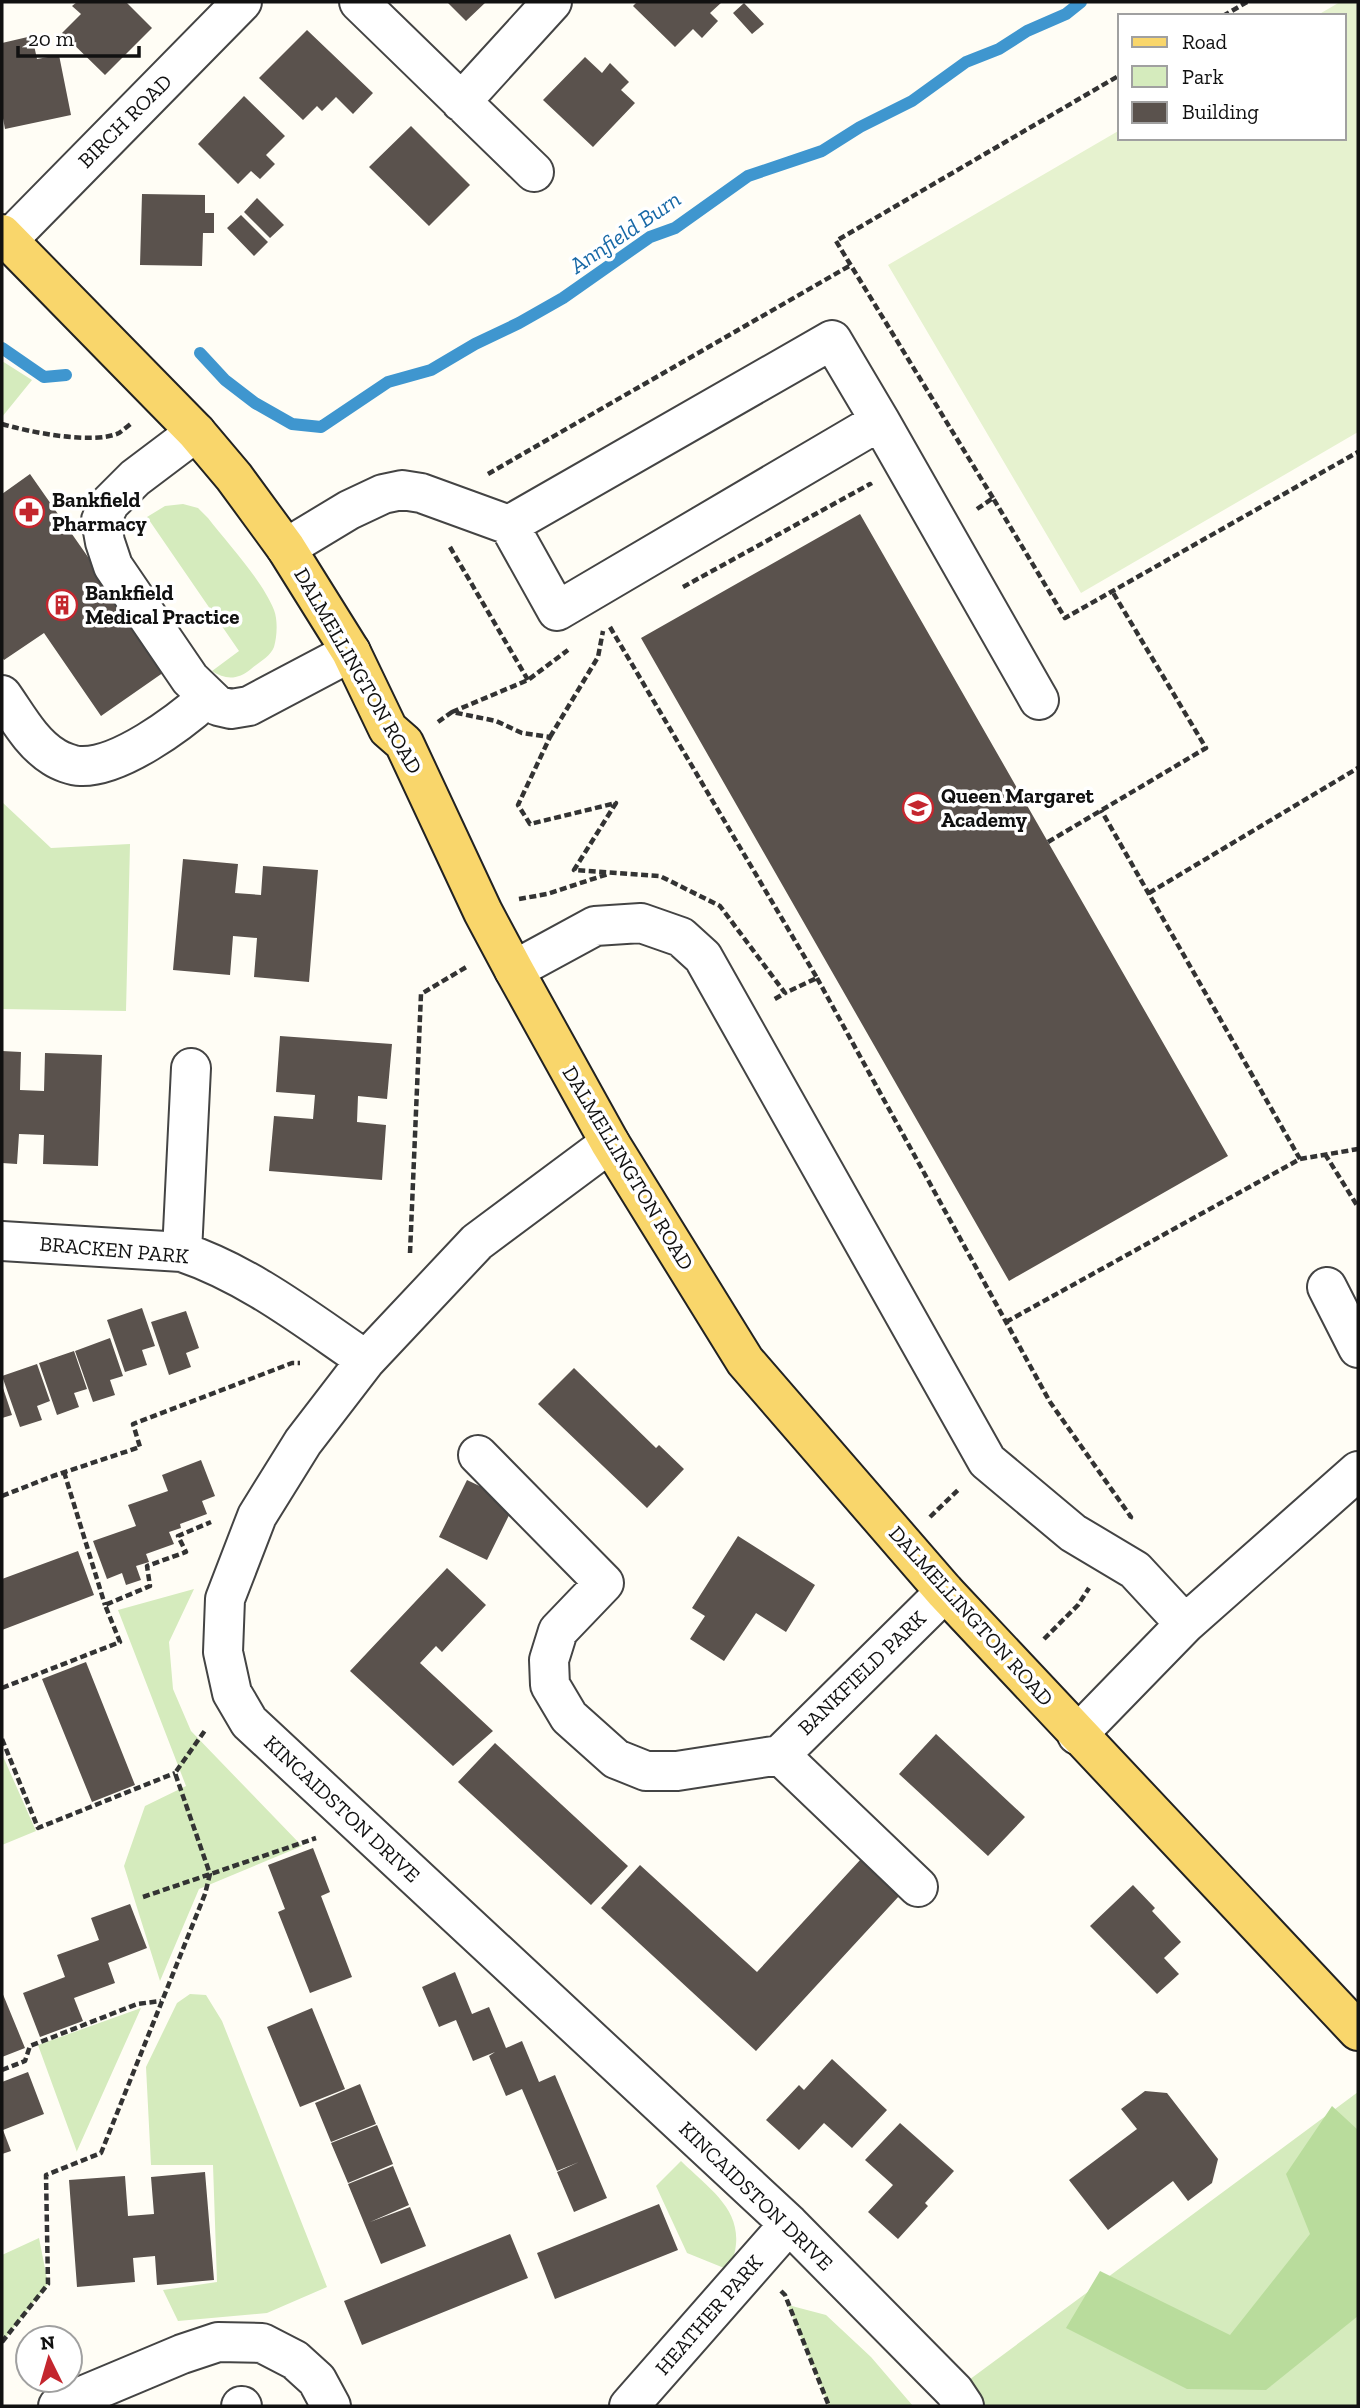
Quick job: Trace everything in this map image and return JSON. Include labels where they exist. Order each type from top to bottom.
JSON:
[{"type":"main road","name":"DALMELLINGTON ROAD","points":[[5,237],[196,432],[234,477],[286,548],[351,652],[388,729],[404,743],[483,912],[610,1143],[745,1361],[945,1592],[1358,2031]]},
{"type":"street","name":"BIRCH ROAD","points":[[5,237],[242,2]]},
{"type":"street","points":[[359,2],[534,172]]},
{"type":"street","points":[[461,102],[552,2]]},
{"type":"street","points":[[509,525],[832,340],[1040,700]]},
{"type":"street","points":[[286,548],[349,510],[383,494],[402,490],[421,493],[509,525],[557,611],[880,421]]},
{"type":"street","points":[[196,432],[135,478],[110,503],[102,520],[104,542],[113,566],[190,679],[218,706],[231,709],[249,706],[351,652]]},
{"type":"street","points":[[2,695],[34,740],[54,757],[79,767],[104,762],[149,742],[180,722],[207,698]]},
{"type":"street","points":[[508,958],[595,926],[641,923],[681,937],[703,957],[987,1461],[1073,1533],[1136,1570],[1185,1624]]},
{"type":"street","points":[[182,1252],[191,1068]]},
{"type":"street","name":"KINCAIDSTON DRIVE","points":[[610,1143],[477,1242],[366,1360],[303,1442],[257,1516],[225,1599],[223,1652],[232,1693],[249,1722],[789,2224],[954,2391],[964,2406]]},
{"type":"street","name":"BRACKEN PARK","points":[[2,1241],[182,1252],[209,1261],[241,1278],[366,1360]]},
{"type":"street","points":[[1327,1287],[1358,1348]]},
{"type":"street","points":[[478,1455],[604,1583],[558,1631],[549,1660],[550,1685],[569,1717],[616,1759],[646,1771],[677,1771],[780,1755],[918,1887]]},
{"type":"street","points":[[1077,1735],[1185,1624],[1358,1471]]},
{"type":"street","name":"BANKFIELD PARK","points":[[780,1755],[945,1592]]},
{"type":"street","name":"HEATHER PARK","points":[[629,2406],[789,2224]]},
{"type":"street","points":[[69,2404],[182,2354],[218,2343],[262,2343],[295,2360],[317,2380],[331,2406]]},
{"type":"path","points":[[1226,14],[1247,2]]},
{"type":"path","points":[[1118,76],[836,240],[1065,618],[1358,452]]},
{"type":"path","points":[[528,680],[450,548],[466,479],[493,473],[851,265]]},
{"type":"path","points":[[2,424],[29,432],[90,438],[118,433],[164,399]]},
{"type":"path","points":[[681,588],[870,484],[876,495]]},
{"type":"path","points":[[943,531],[993,498]]},
{"type":"path","points":[[1048,842],[1206,748],[1112,591]]},
{"type":"path","points":[[592,637],[622,621]]},
{"type":"path","points":[[610,627],[817,978],[1050,1402],[1131,1517],[1078,1605],[1015,1668]]},
{"type":"path","points":[[603,631],[598,656],[550,737],[518,805],[530,824],[616,803],[574,870],[660,876],[720,906],[785,993]]},
{"type":"path","points":[[404,743],[452,712],[528,680],[569,650]]},
{"type":"path","points":[[452,712],[496,721],[522,733],[550,737]]},
{"type":"path","points":[[1149,893],[1358,768]]},
{"type":"path","points":[[1101,810],[1300,1159]]},
{"type":"path","points":[[483,912],[612,873]]},
{"type":"path","points":[[408,1316],[421,994],[508,958]]},
{"type":"path","points":[[738,1020],[817,978]]},
{"type":"path","points":[[1006,1322],[1300,1159],[1358,1149]]},
{"type":"path","points":[[1325,1154],[1358,1207]]},
{"type":"path","points":[[2,1496],[140,1447],[133,1424],[292,1363],[304,1363]]},
{"type":"path","points":[[904,1543],[987,1461]]},
{"type":"path","points":[[2,1688],[120,1642],[104,1605],[64,1472]]},
{"type":"path","points":[[104,1605],[150,1586],[147,1566],[186,1552],[178,1536],[216,1519],[249,1538]]},
{"type":"path","points":[[2,1739],[38,1828],[175,1773],[232,1693]]},
{"type":"path","points":[[2,2342],[48,2284],[46,2175],[101,2153],[205,1894],[210,1874],[175,1773]]},
{"type":"path","points":[[144,1897],[321,1837],[343,1810]]},
{"type":"path","points":[[2,2070],[25,2061],[30,2046],[137,2004],[162,2001]]},
{"type":"path","points":[[755,2263],[785,2295],[829,2406]]},
{"type":"green space","points":[[1340,2],[1358,2],[1358,432],[1081,593],[888,265],[1118,131],[1118,140],[1346,140],[1346,14],[1319,14]]},
{"type":"green space","points":[[2,361],[32,380],[2,417]]},
{"type":"green space","points":[[183,504],[198,508],[208,518],[253,575],[269,598],[275,614],[277,623],[272,650],[246,673],[236,677],[222,676],[212,671],[239,651],[147,517],[165,506]]},
{"type":"green space","points":[[2,802],[51,848],[130,844],[126,1011],[2,1009]]},
{"type":"green space","points":[[194,1589],[169,1642],[173,1689],[191,1731],[302,1846],[199,1889],[160,1981],[124,1866],[145,1806],[186,1786],[118,1610]]},
{"type":"green space","points":[[2,1754],[36,1831],[2,1845]]},
{"type":"green space","points":[[190,1994],[206,1995],[222,2021],[327,2287],[267,2313],[178,2321],[163,2290],[217,2282],[213,2165],[151,2165],[146,2067],[177,2003]]},
{"type":"green space","points":[[141,2008],[77,2151],[77,2152],[38,2045]]},
{"type":"green space","points":[[1358,2092],[1358,2406],[964,2406],[954,2391]]},
{"type":"green space","points":[[1332,2106],[1358,2130],[1358,2316],[1266,2390],[1187,2389],[1066,2328],[1100,2271],[1230,2335],[1310,2234],[1286,2174]]},
{"type":"green space","points":[[681,2161],[718,2196],[733,2221],[735,2251],[729,2270],[687,2253],[656,2186]]},
{"type":"green space","points":[[39,2238],[48,2284],[2,2342],[2,2255]]},
{"type":"green space","points":[[788,2305],[826,2315],[871,2357],[913,2406],[829,2406]]},
{"type":"building","points":[[77,2],[126,2],[152,28],[105,75],[62,33],[81,14],[72,6]]},
{"type":"building","points":[[447,2],[486,2],[466,21]]},
{"type":"building","points":[[637,2],[722,2],[710,13],[718,21],[702,38],[693,29],[675,47],[633,6]]},
{"type":"building","points":[[744,3],[764,24],[752,34],[733,13]]},
{"type":"building","points":[[307,30],[373,93],[353,114],[336,97],[322,111],[317,106],[303,120],[259,78]]},
{"type":"building","points":[[32,36],[37,59],[59,55],[71,115],[5,129],[2,113],[2,43]]},
{"type":"building","points":[[585,57],[602,73],[610,63],[629,82],[621,90],[635,103],[593,147],[543,100]]},
{"type":"building","points":[[244,96],[285,136],[266,155],[275,164],[260,179],[251,171],[238,184],[198,144]]},
{"type":"building","points":[[411,126],[470,185],[429,226],[369,167]]},
{"type":"building","points":[[142,194],[205,195],[205,213],[214,213],[214,233],[203,233],[202,266],[140,265]]},
{"type":"building","points":[[257,198],[284,225],[270,238],[244,212]]},
{"type":"building","points":[[241,215],[268,242],[254,256],[227,228]]},
{"type":"building","name":"Bankfield Medical Practice","points":[[30,474],[167,670],[101,716],[44,633],[4,660],[2,657],[2,494]]},
{"type":"building","points":[[860,514],[1228,1156],[1009,1281],[641,638]]},
{"type":"building","points":[[183,859],[238,864],[235,893],[261,895],[263,866],[318,870],[309,982],[254,977],[257,938],[233,936],[230,975],[173,970]]},
{"type":"building","points":[[280,1036],[392,1044],[387,1099],[358,1096],[357,1122],[386,1125],[382,1180],[269,1171],[274,1116],[313,1119],[315,1095],[276,1092]]},
{"type":"building","points":[[2,1051],[21,1052],[20,1090],[44,1091],[45,1053],[102,1055],[98,1166],[43,1164],[44,1135],[19,1134],[17,1164],[2,1163]]},
{"type":"building","points":[[142,1308],[155,1346],[142,1350],[147,1365],[125,1372],[107,1320]]},
{"type":"building","points":[[186,1311],[199,1348],[186,1353],[191,1367],[169,1375],[151,1322]]},
{"type":"building","points":[[110,1338],[123,1376],[110,1380],[115,1395],[93,1402],[75,1351]]},
{"type":"building","points":[[74,1351],[87,1389],[74,1393],[79,1407],[57,1415],[39,1363]]},
{"type":"building","points":[[37,1364],[50,1401],[37,1406],[42,1420],[20,1427],[2,1376]]},
{"type":"building","points":[[574,1368],[656,1448],[659,1445],[684,1469],[647,1508],[538,1404]]},
{"type":"building","points":[[2,1385],[12,1415],[2,1418]]},
{"type":"building","points":[[201,1460],[215,1496],[202,1501],[207,1514],[180,1524],[181,1528],[169,1532],[174,1544],[146,1554],[149,1562],[136,1566],[141,1580],[126,1585],[122,1573],[107,1579],[93,1541],[136,1526],[128,1505],[168,1491],[162,1475]]},
{"type":"building","points":[[467,1480],[515,1503],[487,1560],[439,1537]]},
{"type":"building","points":[[738,1536],[815,1585],[786,1632],[756,1613],[724,1661],[690,1639],[705,1616],[692,1608]]},
{"type":"building","points":[[78,1551],[94,1595],[2,1630],[2,1579]]},
{"type":"building","points":[[447,1568],[486,1605],[442,1652],[436,1646],[420,1663],[493,1731],[453,1766],[350,1671]]},
{"type":"building","points":[[86,1662],[135,1785],[92,1802],[42,1679]]},
{"type":"building","points":[[936,1734],[1025,1817],[988,1856],[899,1774]]},
{"type":"building","points":[[495,1743],[628,1866],[591,1905],[458,1782]]},
{"type":"building","points":[[313,1848],[330,1892],[321,1896],[352,1977],[310,1993],[278,1912],[285,1909],[268,1865]]},
{"type":"building","points":[[861,1859],[900,1895],[756,2051],[601,1908],[640,1865],[757,1972]]},
{"type":"building","points":[[1133,1885],[1155,1908],[1152,1911],[1181,1942],[1164,1958],[1179,1974],[1157,1994],[1090,1926]]},
{"type":"building","points":[[130,1904],[147,1948],[108,1963],[115,1983],[74,1998],[83,2021],[40,2037],[23,1993],[65,1977],[57,1955],[99,1940],[91,1918]]},
{"type":"building","points":[[455,1972],[472,2014],[489,2007],[506,2048],[522,2041],[539,2082],[555,2075],[607,2198],[574,2212],[557,2172],[579,2162],[557,2171],[522,2089],[506,2096],[489,2056],[495,2052],[473,2061],[456,2020],[439,2027],[422,1987]]},
{"type":"building","points":[[2,1992],[25,2048],[2,2057]]},
{"type":"building","points":[[312,2008],[345,2089],[300,2107],[267,2027]]},
{"type":"building","points":[[832,2059],[887,2110],[852,2148],[824,2123],[799,2150],[766,2120],[799,2085],[804,2090]]},
{"type":"building","points":[[28,2072],[44,2114],[3,2130],[11,2151],[2,2154],[2,2082]]},
{"type":"building","points":[[360,2084],[376,2124],[331,2142],[315,2103]]},
{"type":"building","points":[[1145,2091],[1167,2093],[1218,2159],[1212,2183],[1188,2201],[1173,2181],[1108,2230],[1069,2180],[1137,2129],[1121,2109]]},
{"type":"building","points":[[900,2123],[954,2171],[925,2203],[928,2206],[898,2239],[868,2212],[893,2185],[865,2160]]},
{"type":"building","points":[[377,2125],[393,2164],[348,2183],[331,2143]]},
{"type":"building","points":[[393,2166],[409,2205],[370,2222],[410,2207],[426,2246],[381,2264],[348,2184]]},
{"type":"building","points":[[205,2172],[214,2280],[157,2285],[155,2256],[133,2258],[135,2282],[77,2287],[69,2180],[125,2176],[128,2216],[154,2214],[151,2177]]},
{"type":"building","points":[[659,2204],[678,2250],[555,2299],[537,2253]]},
{"type":"building","points":[[510,2234],[528,2278],[362,2345],[344,2301]]},
{"type":"waterway","name":"Annfield Burn","points":[[200,353],[225,380],[255,403],[292,424],[321,427],[388,382],[431,370],[563,298],[650,237],[675,228],[748,176],[822,151],[860,127],[912,101],[966,62],[999,49],[1027,31],[1066,14],[1081,2]]},
{"type":"waterway","name":"Annfield Burn","points":[[2,348],[44,377],[66,375]]},
{"type":"place","name":"Bankfield Pharmacy","points":[[29,512]]},
{"type":"place","name":"Bankfield Medical Practice","points":[[62,605]]},
{"type":"place","name":"Queen Margaret Academy","points":[[918,808]]}]
